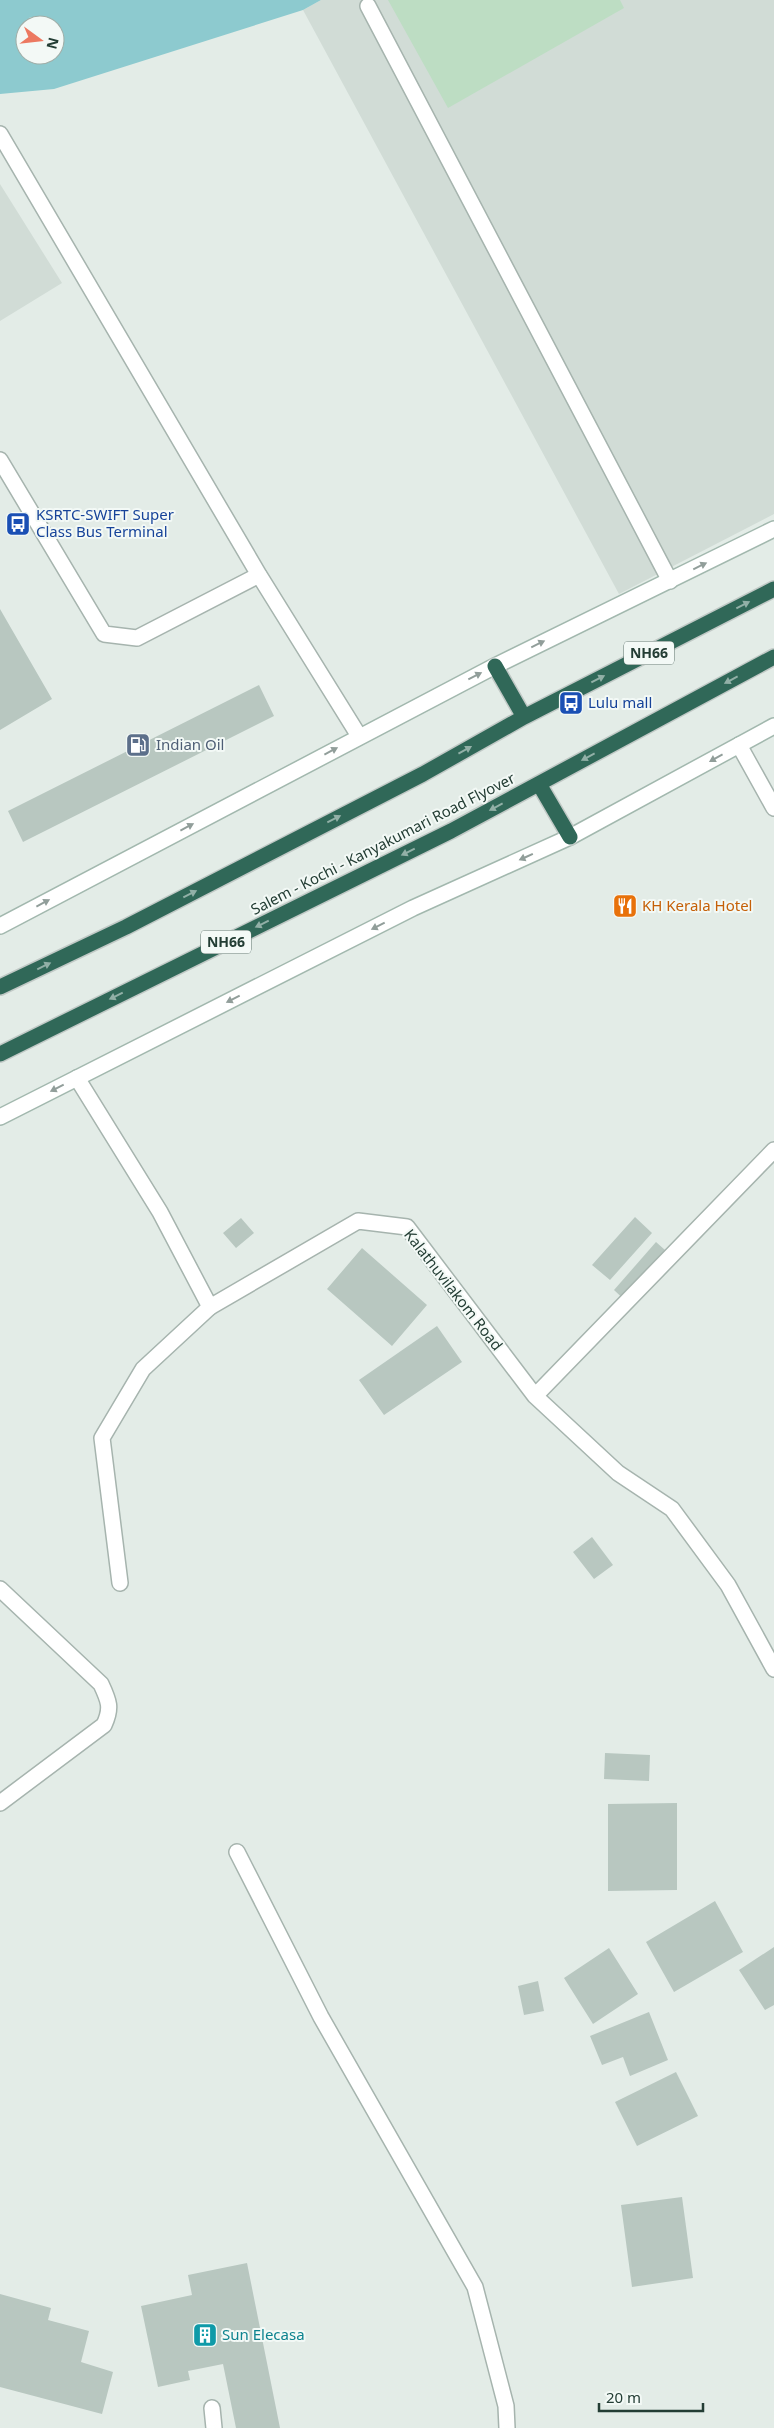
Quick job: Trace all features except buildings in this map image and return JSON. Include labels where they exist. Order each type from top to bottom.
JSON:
[{"type":"highway","name":"NH66","points":[[0,987],[126,927],[405,783],[524,717],[774,589]]},
{"type":"highway","name":"NH66","points":[[539,784],[774,657]]},
{"type":"highway","points":[[494,666],[524,717]]},
{"type":"highway","points":[[539,784],[570,837]]},
{"type":"highway","name":"Salem - Kochi - Kanyakumari Road Flyover","points":[[0,1054],[452,831],[539,784]]},
{"type":"street","points":[[368,6],[670,581]]},
{"type":"street","points":[[0,134],[258,575],[359,736]]},
{"type":"street","points":[[0,460],[104,634],[138,638],[258,575]]},
{"type":"street","points":[[0,926],[494,666],[774,529]]},
{"type":"street","points":[[0,1117],[413,908],[570,837],[774,726]]},
{"type":"street","points":[[740,745],[774,808]]},
{"type":"street","points":[[77,1078],[160,1212],[210,1307]]},
{"type":"street","points":[[535,1396],[774,1150]]},
{"type":"street","name":"Kalathuvilakom Road","points":[[120,1583],[102,1438],[143,1369],[210,1307],[358,1221],[407,1227],[535,1396],[618,1473],[672,1509],[728,1585],[774,1669]]},
{"type":"street","points":[[0,1589],[101,1684],[108,1699],[110,1714],[104,1725],[0,1803]]},
{"type":"street","points":[[237,1852],[321,2017],[474,2287],[506,2406],[507,2428]]},
{"type":"street","points":[[212,2408],[214,2428]]},
{"type":"shaded area","points":[[321,0],[774,0],[774,514],[619,594],[303,10]]},
{"type":"shaded area","points":[[0,184],[62,283],[0,321]]},
{"type":"green space","points":[[388,0],[620,0],[624,8],[448,108]]},
{"type":"water","points":[[0,0],[321,0],[303,10],[54,89],[0,94]]},
{"type":"place","name":"KSRTC-SWIFT Super Class Bus Terminal","points":[[18,524]]},
{"type":"place","name":"Lulu mall","points":[[571,703]]},
{"type":"place","name":"Indian Oil","points":[[138,745]]},
{"type":"place","name":"KH Kerala Hotel","points":[[625,906]]},
{"type":"place","name":"Sun Elecasa","points":[[205,2335]]}]
